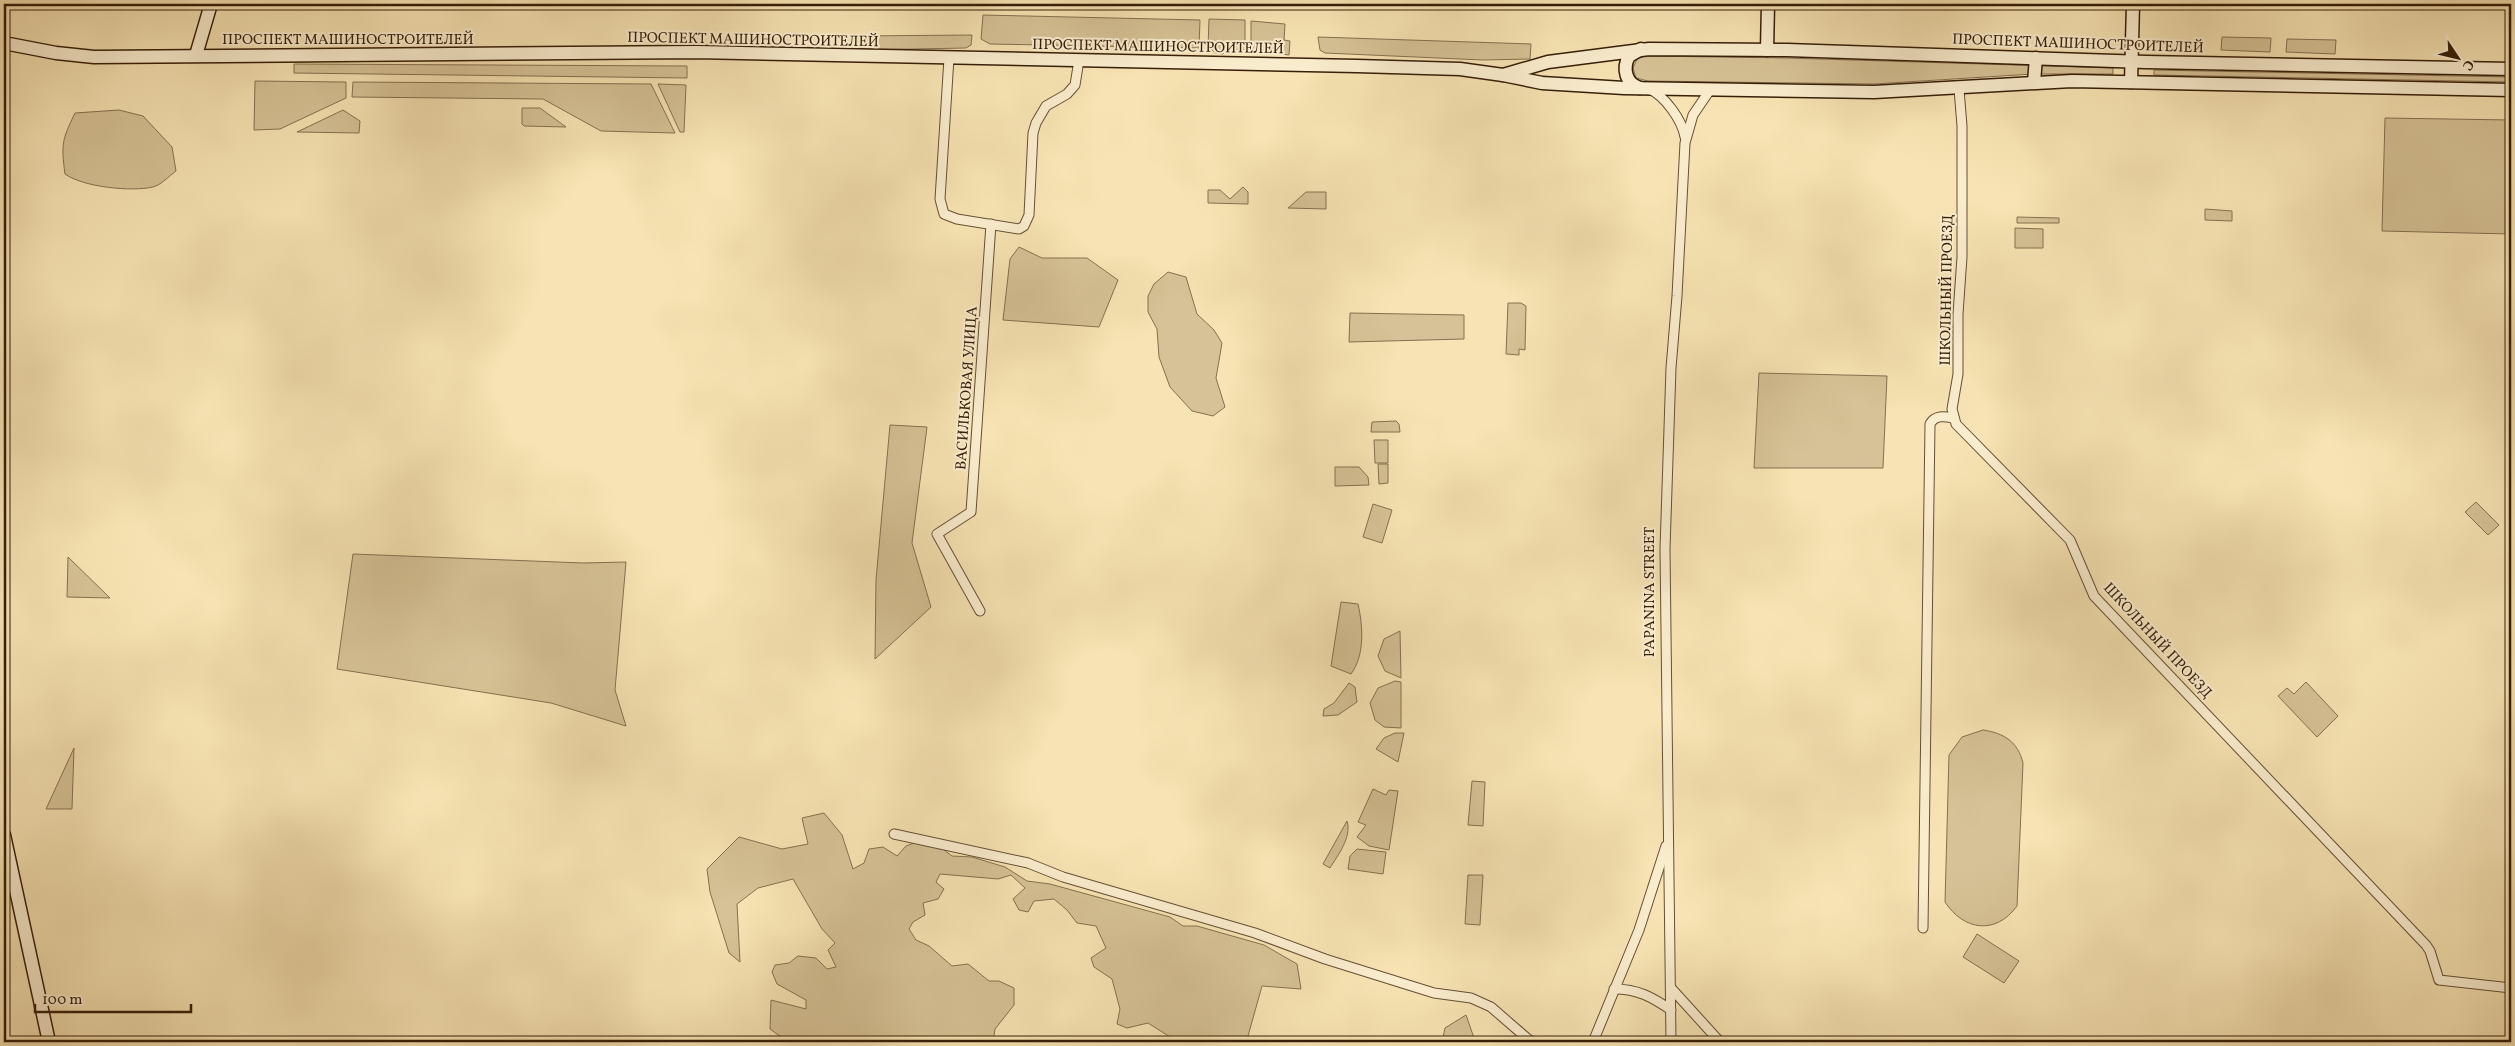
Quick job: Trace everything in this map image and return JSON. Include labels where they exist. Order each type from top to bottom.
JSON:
[{"type":"street","points":[[196,55],[211,4]]},
{"type":"street","points":[[1767,50],[1768,4]]},
{"type":"street","points":[[2131,82],[2133,4]]},
{"type":"street","name":"ПРОСПЕКТ МАШИНОСТРОИТЕЛЕЙ","points":[[4,43],[56,53],[94,57],[697,52],[1450,69],[1503,75],[1550,84],[1647,89],[1874,92],[1959,89],[2034,82],[2131,82],[2511,90]]},
{"type":"street","points":[[1644,49],[1632,53],[1625,68],[1630,83],[1636,87],[1647,89]]},
{"type":"street","name":"ПРОСПЕКТ МАШИНОСТРОИТЕЛЕЙ","points":[[1503,75],[1548,62],[1644,49],[1767,50],[2132,61],[2511,69]]},
{"type":"street","points":[[949,58],[947,121],[940,199],[944,214],[957,219],[1019,228],[1027,221],[1036,123],[1046,106],[1067,94],[1075,85],[1079,60]]},
{"type":"street","points":[[2034,82],[2036,58]]},
{"type":"street","name":"PAPANINA STREET","points":[[1647,89],[1664,101],[1681,124],[1685,143]]},
{"type":"street","name":"ШКОЛЬНЫЙ ПРОЕЗД","points":[[1959,89],[1962,126],[1962,257],[1958,314],[1958,374],[1952,409],[1953,418],[1963,432],[2070,540],[2094,596],[2426,945],[2430,951],[2439,980],[2511,988]]},
{"type":"street","name":"PAPANINA STREET","points":[[1671,1042],[1665,549],[1671,368],[1677,296],[1685,143],[1693,116],[1710,90]]},
{"type":"street","name":"ВАСИЛЬКОВАЯ УЛИЦА","points":[[980,611],[937,534],[971,512],[991,224]]},
{"type":"street","points":[[1922,928],[1930,424],[1932,420],[1940,416],[1953,418]]},
{"type":"street","points":[[894,834],[1028,864],[1063,877],[1255,933],[1325,959],[1434,993],[1471,998],[1491,1007],[1529,1040],[1535,1042]]},
{"type":"street","points":[[4,835],[8,875],[50,1042]]},
{"type":"street","points":[[1593,1042],[1639,930],[1668,838]]},
{"type":"street","points":[[1671,988],[1720,1042]]},
{"type":"street","points":[[1614,989],[1632,989],[1648,994],[1671,1010]]},
{"type":"shaded area","points":[[983,15],[1200,20],[1199,48],[990,44],[981,39]]},
{"type":"shaded area","points":[[1209,19],[1245,20],[1245,50],[1225,50],[1223,54],[1216,53],[1208,47]]},
{"type":"shaded area","points":[[1251,21],[1285,24],[1284,40],[1290,41],[1289,55],[1251,50]]},
{"type":"shaded area","points":[[972,35],[971,45],[966,48],[862,50],[857,44],[858,36]]},
{"type":"shaded area","points":[[1318,37],[1531,44],[1530,59],[1483,60],[1325,53],[1320,50]]},
{"type":"shaded area","points":[[2222,37],[2271,38],[2270,52],[2221,50]]},
{"type":"shaded area","points":[[2287,39],[2336,40],[2335,54],[2286,52]]},
{"type":"shaded area","points":[[1645,56],[1787,58],[2113,68],[2113,74],[2033,74],[1874,84],[1648,81],[1636,78],[1633,68],[1637,59]]},
{"type":"shaded area","points":[[294,64],[687,66],[687,78],[294,73]]},
{"type":"shaded area","points":[[2154,70],[2511,77],[2511,82],[2154,75]]},
{"type":"shaded area","points":[[255,81],[346,82],[346,98],[280,129],[254,130]]},
{"type":"shaded area","points":[[353,82],[651,84],[675,133],[601,131],[543,99],[352,97]]},
{"type":"shaded area","points":[[658,84],[686,85],[684,132],[680,132]]},
{"type":"shaded area","points":[[522,108],[540,108],[566,127],[524,126],[522,124]]},
{"type":"shaded area","points":[[119,110],[143,116],[172,147],[176,171],[156,186],[120,189],[83,182],[65,174],[64,142],[75,113]]},
{"type":"shaded area","points":[[343,110],[360,121],[359,133],[297,132]]},
{"type":"shaded area","points":[[2385,118],[2511,120],[2511,234],[2382,231]]},
{"type":"shaded area","points":[[1243,187],[1248,192],[1248,204],[1208,203],[1208,190],[1220,190],[1230,199]]},
{"type":"shaded area","points":[[1306,192],[1326,192],[1326,209],[1288,208]]},
{"type":"shaded area","points":[[2205,209],[2232,211],[2232,221],[2205,220]]},
{"type":"shaded area","points":[[2017,217],[2059,218],[2059,223],[2017,223]]},
{"type":"shaded area","points":[[2015,228],[2043,229],[2043,248],[2015,248]]},
{"type":"shaded area","points":[[1019,247],[1042,258],[1087,258],[1118,280],[1099,327],[1003,320],[1010,259]]},
{"type":"shaded area","points":[[1168,272],[1186,277],[1197,314],[1214,330],[1222,343],[1216,378],[1225,407],[1213,416],[1192,411],[1170,387],[1159,357],[1157,329],[1148,312],[1148,296],[1154,284]]},
{"type":"shaded area","points":[[1508,303],[1521,303],[1526,306],[1525,350],[1519,349],[1519,355],[1506,354]]},
{"type":"shaded area","points":[[1350,313],[1464,315],[1464,339],[1349,342]]},
{"type":"shaded area","points":[[1759,373],[1887,376],[1883,468],[1754,468]]},
{"type":"shaded area","points":[[1396,421],[1399,424],[1400,432],[1371,432],[1372,422]]},
{"type":"shaded area","points":[[890,425],[927,427],[912,543],[931,607],[875,659],[876,580]]},
{"type":"shaded area","points":[[1374,440],[1388,440],[1388,463],[1375,463]]},
{"type":"shaded area","points":[[1378,464],[1388,464],[1388,483],[1379,484]]},
{"type":"shaded area","points":[[1335,467],[1359,467],[1368,477],[1369,485],[1335,486]]},
{"type":"shaded area","points":[[2476,502],[2499,525],[2488,535],[2465,512]]},
{"type":"shaded area","points":[[1373,504],[1392,510],[1382,543],[1363,537]]},
{"type":"shaded area","points":[[353,554],[583,563],[626,562],[615,690],[626,726],[551,703],[337,669]]},
{"type":"shaded area","points":[[68,557],[110,598],[67,597]]},
{"type":"shaded area","points":[[1341,602],[1358,604],[1361,622],[1361,649],[1356,666],[1351,674],[1331,666]]},
{"type":"shaded area","points":[[1400,631],[1401,678],[1385,671],[1378,656],[1384,639]]},
{"type":"shaded area","points":[[1395,681],[1401,682],[1401,728],[1384,727],[1375,720],[1370,703],[1378,688]]},
{"type":"shaded area","points":[[2306,682],[2338,716],[2317,737],[2278,696],[2287,688],[2294,694]]},
{"type":"shaded area","points":[[1349,683],[1355,687],[1357,702],[1338,715],[1323,716],[1324,709],[1334,703]]},
{"type":"shaded area","points":[[1983,730],[2004,736],[2014,744],[2023,763],[2017,906],[2000,922],[1980,926],[1961,919],[1945,902],[1949,755],[1962,737]]},
{"type":"shaded area","points":[[1395,733],[1404,733],[1398,762],[1376,749],[1384,738]]},
{"type":"shaded area","points":[[74,748],[72,809],[46,809]]},
{"type":"shaded area","points":[[1472,781],[1485,782],[1483,826],[1468,825]]},
{"type":"shaded area","points":[[1373,789],[1386,795],[1389,790],[1398,791],[1389,850],[1369,846],[1357,837],[1366,825],[1358,822]]},
{"type":"shaded area","points":[[824,813],[842,835],[853,869],[864,863],[869,849],[883,847],[897,856],[906,846],[922,840],[939,846],[952,856],[972,857],[1005,867],[1027,881],[1050,884],[1170,917],[1183,926],[1197,926],[1264,945],[1297,964],[1301,989],[1262,986],[1248,1036],[1251,1042],[1174,1042],[1170,1037],[1148,1023],[1127,1028],[1117,1024],[1120,1009],[1112,979],[1094,967],[1091,958],[1106,948],[1096,926],[1077,923],[1067,910],[1054,899],[1034,901],[1028,912],[1019,910],[1013,899],[1025,888],[1011,875],[998,879],[940,874],[936,882],[944,889],[938,899],[923,903],[925,915],[913,922],[909,929],[916,940],[929,946],[952,966],[968,964],[989,981],[999,981],[1014,988],[1014,1005],[995,1029],[993,1042],[781,1042],[781,1037],[770,1029],[771,1000],[806,1009],[806,1000],[777,984],[772,972],[775,965],[789,963],[798,956],[816,958],[827,969],[836,967],[828,950],[835,943],[822,929],[793,879],[758,888],[737,904],[740,962],[729,953],[710,892],[707,869],[739,837],[782,849],[808,844],[802,818]]},
{"type":"shaded area","points":[[1347,821],[1348,833],[1346,839],[1330,868],[1323,864]]},
{"type":"shaded area","points":[[1357,849],[1386,852],[1383,874],[1348,869],[1350,856]]},
{"type":"shaded area","points":[[1468,875],[1483,875],[1480,925],[1465,924]]},
{"type":"shaded area","points":[[1977,934],[2019,961],[2004,983],[1963,957]]},
{"type":"shaded area","points":[[1466,1015],[1474,1038],[1471,1042],[1442,1042],[1445,1028]]}]
